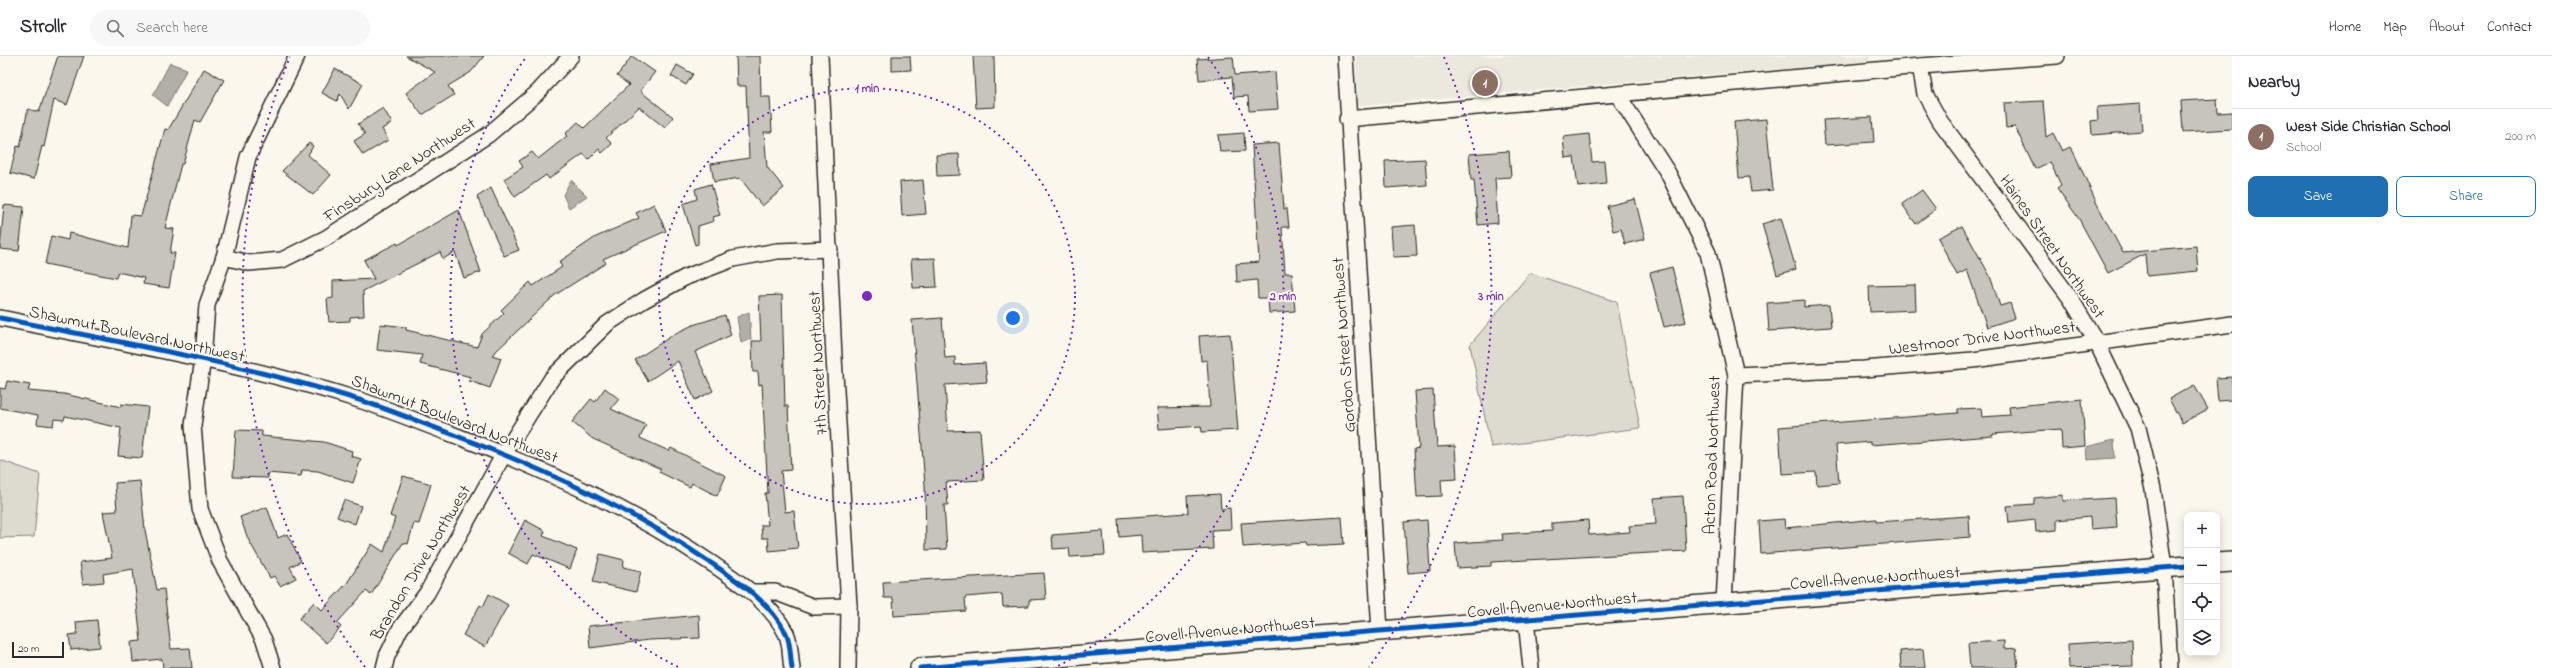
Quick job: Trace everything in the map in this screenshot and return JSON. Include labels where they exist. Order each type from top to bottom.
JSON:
[{"type":"street","points":[[273,668],[264,640],[220,561],[200,509],[193,425],[203,359],[207,305],[224,257],[248,157],[297,56]]},
{"type":"street","name":"Finsbury Lane Northwest","points":[[224,257],[249,263],[282,260],[326,238],[488,135],[537,93],[571,56]]},
{"type":"street","name":"7th Street Northwest","points":[[820,56],[834,357],[849,606],[848,668]]},
{"type":"street","name":"Gordon Street Northwest","points":[[1345,56],[1347,119],[1380,631]]},
{"type":"street","points":[[1347,119],[1920,66],[2057,56]]},
{"type":"street","name":"Haines Street Northwest","points":[[1920,66],[1925,94],[1940,121],[2072,299],[2097,343],[2138,428],[2153,489],[2164,568],[2170,668]]},
{"type":"street","name":"Acton Road Northwest","points":[[1618,95],[1668,173],[1708,253],[1736,375],[1724,603]]},
{"type":"street","name":"Brandon Drive Northwest","points":[[384,668],[387,656],[400,629],[427,593],[452,551],[504,454],[552,378],[607,324],[644,300],[686,277],[732,258],[777,251],[830,249]]},
{"type":"street","name":"Shawmut Boulevard Northwest","points":[[0,318],[203,359],[356,399],[504,454],[617,506],[685,545],[754,592],[762,604],[777,618],[787,635],[792,668]]},
{"type":"street","name":"Westmoor Drive Northwest","points":[[1736,375],[1864,369],[1966,361],[2232,324]]},
{"type":"street","points":[[2220,563],[2232,562]]},
{"type":"street","name":"Covell Avenue Northwest","points":[[920,668],[2184,566]]},
{"type":"street","points":[[754,592],[775,592],[814,607],[849,606]]},
{"type":"street","points":[[1526,620],[1530,668]]},
{"type":"shaded area","points":[[1356,56],[1869,56],[1870,61],[1357,106]]},
{"type":"shaded area","points":[[170,63],[187,69],[167,106],[153,95]]},
{"type":"shaded area","points":[[571,180],[587,196],[569,208],[563,195]]},
{"type":"shaded area","points":[[1530,273],[1617,302],[1640,428],[1491,447],[1470,345]]},
{"type":"shaded area","points":[[749,312],[751,339],[741,343],[737,317]]},
{"type":"shaded area","points":[[2114,440],[2115,458],[2087,460],[2086,447]]},
{"type":"shaded area","points":[[0,460],[40,474],[34,537],[0,538]]},
{"type":"building","points":[[58,56],[84,56],[67,105],[54,100],[44,147],[42,146],[34,179],[10,173],[17,146],[20,147],[28,109],[39,112]]},
{"type":"building","points":[[406,56],[484,56],[471,72],[448,86],[454,95],[422,115],[406,93],[435,72]]},
{"type":"building","points":[[632,56],[655,72],[640,91],[673,117],[665,128],[639,107],[606,138],[612,144],[602,153],[599,149],[589,159],[583,154],[549,179],[546,175],[515,197],[504,179],[523,167],[519,161],[532,152],[538,159],[567,136],[565,134],[578,122],[584,128],[629,85],[617,76]]},
{"type":"building","points":[[736,56],[760,56],[761,97],[770,97],[772,132],[764,132],[767,167],[784,188],[762,206],[740,178],[714,182],[711,164],[749,158],[746,86],[737,86]]},
{"type":"building","points":[[892,56],[910,56],[911,70],[892,71]]},
{"type":"building","points":[[973,56],[994,56],[995,107],[976,108]]},
{"type":"building","points":[[1233,57],[1235,75],[1275,72],[1278,109],[1249,111],[1248,96],[1234,97],[1232,77],[1199,80],[1197,59]]},
{"type":"building","points":[[677,65],[693,74],[686,85],[671,76]]},
{"type":"building","points":[[204,69],[224,80],[200,122],[195,120],[183,164],[181,164],[165,228],[174,229],[170,253],[175,253],[169,288],[143,284],[144,278],[118,272],[116,278],[45,264],[51,236],[68,240],[69,233],[128,248],[131,215],[141,216],[165,129],[168,130]]},
{"type":"building","points":[[335,69],[363,84],[349,109],[340,94],[337,101],[322,93]]},
{"type":"building","points":[[2217,99],[2218,113],[2232,112],[2232,129],[2183,132],[2181,101]]},
{"type":"building","points":[[2043,101],[2046,137],[2053,133],[2062,151],[2070,147],[2074,153],[2098,206],[2123,253],[2196,246],[2198,271],[2147,276],[2145,254],[2108,273],[2079,219],[2057,188],[2061,185],[2050,162],[2035,169],[2015,127],[2006,128],[2004,103]]},
{"type":"building","points":[[2140,104],[2142,131],[2092,135],[2091,121],[2098,120],[2097,107]]},
{"type":"building","points":[[383,108],[392,123],[382,129],[388,140],[363,155],[354,141],[365,134],[358,124]]},
{"type":"building","points":[[1872,117],[1874,142],[1825,145],[1823,120]]},
{"type":"building","points":[[1766,119],[1773,190],[1751,192],[1749,177],[1739,178],[1734,122]]},
{"type":"building","points":[[1244,133],[1245,151],[1220,152],[1218,135]]},
{"type":"building","points":[[1589,134],[1592,162],[1604,161],[1606,184],[1578,187],[1574,157],[1565,158],[1563,137]]},
{"type":"building","points":[[309,143],[313,146],[308,155],[331,175],[313,195],[282,171]]},
{"type":"building","points":[[1279,143],[1284,209],[1287,209],[1289,227],[1282,227],[1285,273],[1292,273],[1295,311],[1269,313],[1268,298],[1258,298],[1257,280],[1237,282],[1236,264],[1259,262],[1252,145]]},
{"type":"building","points":[[1509,151],[1511,177],[1495,178],[1498,223],[1478,225],[1474,180],[1471,180],[1469,154]]},
{"type":"building","points":[[959,154],[960,175],[937,176],[936,155]]},
{"type":"building","points":[[1425,159],[1427,185],[1386,188],[1385,161]]},
{"type":"building","points":[[923,180],[926,214],[902,216],[900,182]]},
{"type":"building","points":[[711,184],[720,215],[713,217],[714,221],[698,226],[698,244],[695,245],[683,204],[697,199],[695,189]]},
{"type":"building","points":[[491,188],[519,250],[504,256],[477,197]]},
{"type":"building","points":[[1922,190],[1936,209],[1916,224],[1902,204]]},
{"type":"building","points":[[1635,199],[1645,239],[1625,244],[1621,229],[1613,231],[1607,206]]},
{"type":"building","points":[[654,204],[666,231],[603,259],[606,263],[555,295],[492,355],[501,358],[490,388],[469,381],[471,377],[420,364],[422,355],[377,350],[380,324],[406,327],[406,330],[477,347],[482,334],[504,313],[501,310],[530,282],[533,286],[562,267],[559,262],[596,237],[639,218],[636,213]]},
{"type":"building","points":[[4,205],[24,207],[19,251],[0,249]]},
{"type":"building","points":[[459,210],[481,272],[464,278],[455,252],[443,259],[440,252],[363,291],[364,316],[350,317],[350,321],[329,322],[327,299],[333,298],[333,281],[374,279],[364,260],[397,243],[398,245]]},
{"type":"building","points":[[1781,218],[1796,269],[1777,275],[1762,224]]},
{"type":"building","points":[[1415,225],[1417,256],[1393,257],[1391,227]]},
{"type":"building","points":[[1962,226],[1990,276],[2000,306],[2010,303],[2015,318],[1987,327],[1967,270],[1957,275],[1938,238]]},
{"type":"building","points":[[935,258],[937,287],[913,288],[911,259]]},
{"type":"building","points":[[1672,267],[1686,322],[1664,327],[1650,273]]},
{"type":"building","points":[[1915,285],[1916,310],[1870,312],[1869,286]]},
{"type":"building","points":[[782,295],[785,406],[788,406],[791,470],[781,471],[785,512],[794,511],[798,548],[769,551],[768,538],[762,538],[761,525],[768,525],[765,493],[768,493],[762,384],[759,385],[758,372],[753,372],[752,341],[761,341],[759,296]]},
{"type":"building","points":[[1804,300],[1804,307],[1829,305],[1831,327],[1769,331],[1767,303]]},
{"type":"building","points":[[725,315],[731,335],[695,352],[713,391],[695,400],[678,361],[648,381],[635,360],[676,333],[693,325]]},
{"type":"building","points":[[942,318],[945,358],[955,357],[955,365],[985,363],[987,382],[945,385],[948,431],[980,430],[984,480],[946,482],[948,505],[944,505],[947,549],[926,550],[925,485],[912,320]]},
{"type":"building","points":[[1230,334],[1238,430],[1202,432],[1201,426],[1159,429],[1157,408],[1210,407],[1207,360],[1201,361],[1199,336]]},
{"type":"building","points":[[2232,377],[2232,400],[2218,401],[2216,378]]},
{"type":"building","points":[[7,381],[30,385],[28,391],[64,394],[121,407],[121,404],[148,407],[142,458],[118,456],[121,428],[65,416],[64,420],[54,419],[53,426],[37,424],[38,415],[0,408],[0,388],[5,389]]},
{"type":"building","points":[[2194,385],[2208,409],[2182,423],[2169,399]]},
{"type":"building","points":[[605,388],[619,399],[611,409],[646,425],[640,438],[669,451],[671,448],[726,476],[717,496],[692,483],[690,487],[659,472],[661,469],[593,439],[572,422],[591,399],[595,402]]},
{"type":"building","points":[[1433,390],[1437,447],[1455,446],[1457,479],[1441,480],[1442,496],[1417,497],[1414,449],[1419,448],[1415,391]]},
{"type":"building","points":[[2082,399],[2085,446],[2062,448],[2061,429],[1993,434],[1993,436],[1870,445],[1870,442],[1836,445],[1839,483],[1817,485],[1816,472],[1782,474],[1779,427],[1958,413],[1958,409],[1981,408],[1982,417],[2010,415],[2009,407]]},
{"type":"building","points":[[236,430],[262,431],[262,436],[324,442],[352,451],[351,456],[361,459],[353,483],[318,471],[302,470],[301,476],[268,473],[268,478],[233,477]]},
{"type":"building","points":[[403,476],[431,484],[419,524],[414,523],[408,544],[403,543],[371,595],[366,591],[337,623],[341,627],[326,643],[299,619],[314,602],[322,610],[347,583],[372,544],[384,552],[395,518],[390,516]]},
{"type":"building","points":[[140,481],[145,530],[157,590],[164,589],[171,649],[190,648],[192,668],[163,668],[162,659],[133,662],[131,642],[141,641],[133,569],[103,574],[104,582],[83,584],[80,562],[112,558],[103,512],[117,511],[115,483]]},
{"type":"building","points":[[1220,494],[1221,509],[1230,508],[1231,529],[1212,530],[1213,549],[1142,553],[1141,535],[1119,537],[1118,518],[1188,513],[1187,496]]},
{"type":"building","points":[[2063,495],[2063,501],[2115,498],[2117,527],[2091,529],[2090,517],[2057,520],[2057,530],[2036,532],[2035,520],[2009,523],[2007,506],[2034,504],[2034,498]]},
{"type":"building","points":[[1683,496],[1686,551],[1491,562],[1491,566],[1457,568],[1455,543],[1503,540],[1502,534],[1552,531],[1552,523],[1588,520],[1589,535],[1630,532],[1629,526],[1656,524],[1654,498]]},
{"type":"building","points":[[344,500],[361,506],[355,524],[337,517]]},
{"type":"building","points":[[267,507],[278,538],[287,534],[301,561],[290,567],[296,578],[280,586],[274,576],[270,578],[248,539],[240,517]]},
{"type":"building","points":[[1969,516],[1970,537],[1761,554],[1759,521],[1784,519],[1785,528],[1876,519],[1876,522]]},
{"type":"building","points":[[1342,517],[1344,544],[1306,546],[1305,543],[1243,547],[1241,523]]},
{"type":"building","points":[[525,520],[545,531],[543,536],[577,550],[570,569],[533,554],[528,564],[508,553]]},
{"type":"building","points":[[1427,520],[1430,571],[1408,573],[1404,522]]},
{"type":"building","points":[[1103,531],[1105,555],[1070,557],[1069,548],[1053,549],[1052,535]]},
{"type":"building","points":[[600,554],[624,560],[623,567],[641,571],[636,592],[593,582]]},
{"type":"building","points":[[1044,573],[1046,599],[1029,600],[1029,606],[1003,607],[1002,594],[965,597],[966,611],[894,616],[893,598],[884,598],[883,582]]},
{"type":"building","points":[[489,594],[508,605],[485,647],[463,635],[480,605],[483,607]]},
{"type":"building","points":[[699,615],[700,638],[649,640],[590,648],[588,626]]},
{"type":"building","points":[[97,620],[100,647],[71,650],[69,635],[77,634],[76,622]]},
{"type":"building","points":[[2132,640],[2133,666],[2069,668],[2068,644]]},
{"type":"building","points":[[2004,641],[2004,649],[2016,648],[2018,668],[1970,668],[1968,643]]},
{"type":"building","points":[[1923,649],[1925,668],[1901,668],[1900,651]]},
{"type":"cycle path","points":[[0,318],[179,354],[312,386],[392,411],[483,446],[551,475],[584,490],[649,524],[743,585],[763,602],[786,633],[790,646],[792,668]]},
{"type":"cycle path","points":[[920,668],[2184,566]]},
{"type":"place","name":"West Side Christian School","points":[[1485,83]]}]
